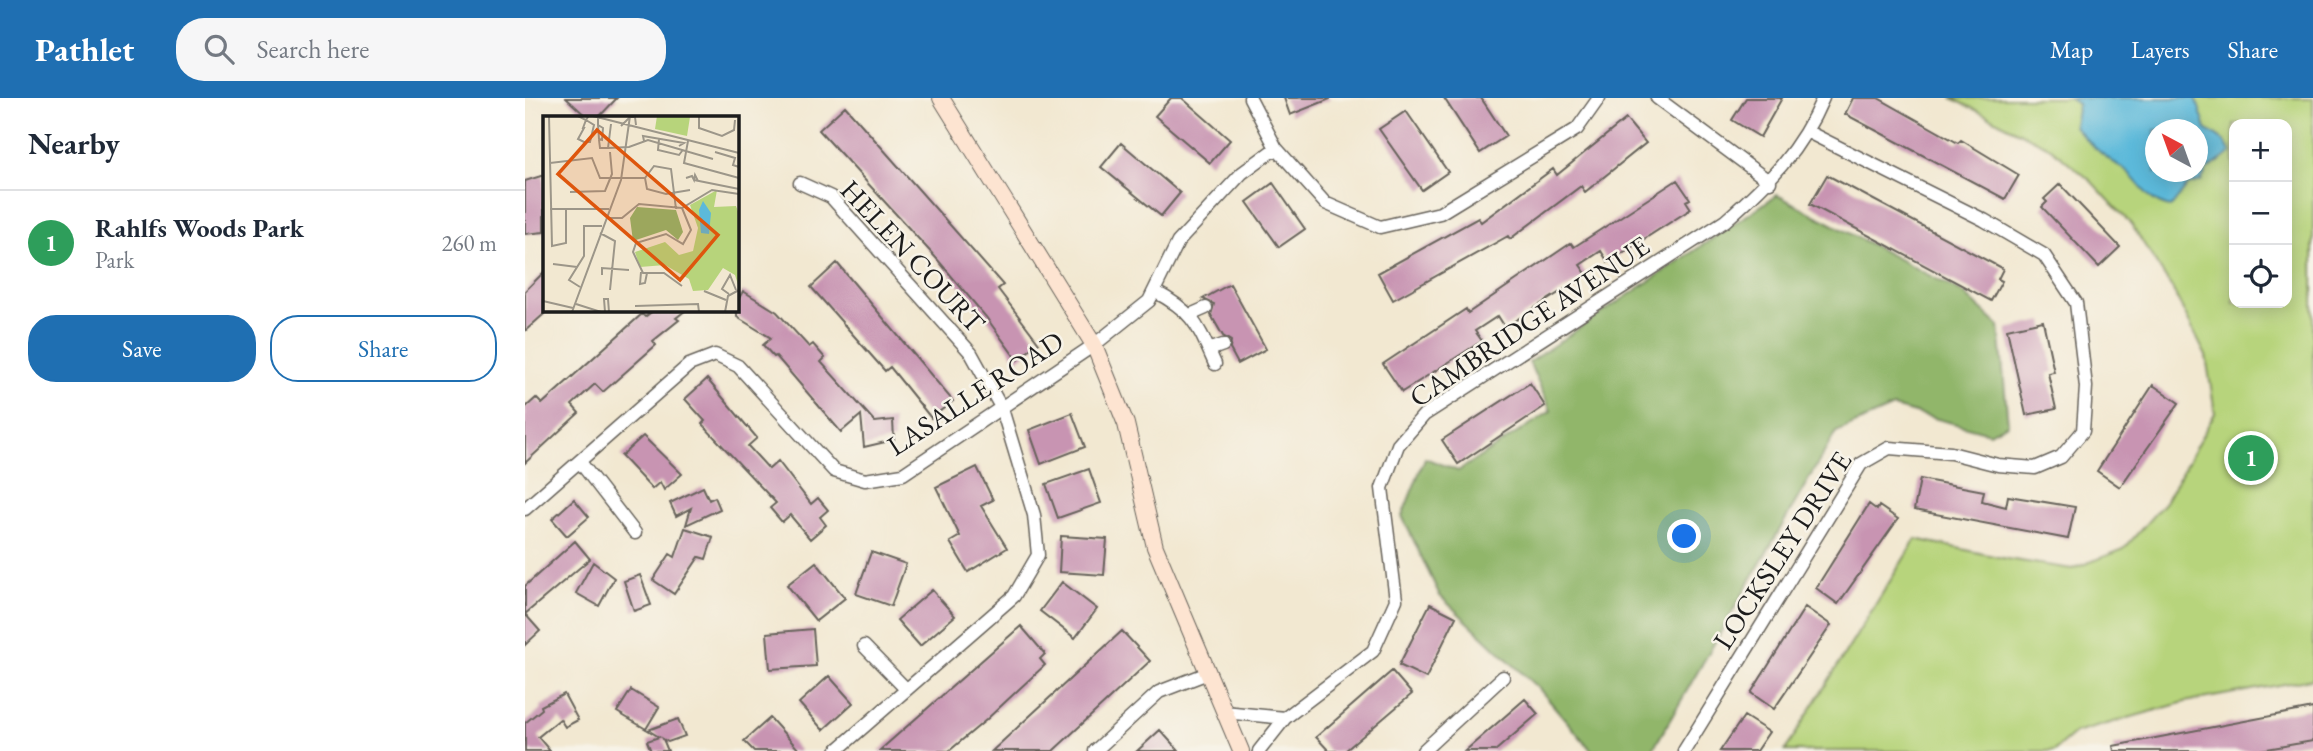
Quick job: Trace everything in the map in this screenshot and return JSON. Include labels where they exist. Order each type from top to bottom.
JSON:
[{"type":"main road","points":[[941,98],[1094,345],[1126,424],[1155,547],[1241,751]]},
{"type":"street","points":[[1250,98],[1276,148],[1325,203],[1380,228],[1440,213],[1577,129],[1599,98]]},
{"type":"street","points":[[1657,98],[1770,182]]},
{"type":"street","name":"CAMBRIDGE AVENUE","points":[[1259,751],[1285,718],[1373,651],[1396,600],[1382,488],[1398,445],[1424,415],[1725,221],[1770,182],[1808,132],[1823,98]]},
{"type":"street","name":"LOCKSLEY DRIVE","points":[[1684,751],[1861,464],[1889,447],[1951,453],[1998,465],[2035,468],[2061,457],[2083,431],[2085,387],[2076,303],[2044,255],[1984,220],[1808,132]]},
{"type":"street","name":"LASALLE ROAD","points":[[525,509],[689,365],[715,355],[738,366],[834,471],[865,480],[903,474],[1094,345],[1149,301],[1178,242],[1242,173],[1276,148]]},
{"type":"street","name":"HELEN COURT","points":[[800,183],[831,197],[971,353],[1002,409],[1034,515],[1038,555],[1014,596],[905,688],[836,751]]},
{"type":"street","points":[[1154,291],[1180,304],[1190,315],[1215,363]]},
{"type":"street","points":[[1190,315],[1206,308]]},
{"type":"street","points":[[1209,350],[1223,345]]},
{"type":"street","points":[[580,462],[635,533]]},
{"type":"street","points":[[864,646],[905,688]]},
{"type":"street","points":[[1095,751],[1159,692],[1208,673]]},
{"type":"street","points":[[1423,751],[1503,677]]},
{"type":"street","points":[[1224,712],[1285,718]]},
{"type":"green space","points":[[1952,98],[2313,98],[2313,679],[2185,702],[2075,733],[2054,751],[1785,751],[1916,539],[2007,559],[2072,569],[2124,549],[2165,502],[2215,413],[2206,356],[2172,288],[2131,224],[2091,181],[2051,148]]},
{"type":"green space","points":[[1777,195],[1963,293],[1999,326],[2008,424],[1989,433],[1893,407],[1836,432],[1652,751],[1592,751],[1541,691],[1440,596],[1402,516],[1425,458],[1458,471],[1551,411],[1529,362]]},
{"type":"water","points":[[2069,98],[2196,98],[2203,119],[2145,119],[2145,182],[2198,182],[2188,185],[2171,207],[2162,205],[2149,196],[2126,171],[2106,158],[2074,126],[2078,104]]},
{"type":"water","points":[[2208,130],[2225,142],[2229,154],[2208,169]]},
{"type":"building","points":[[566,98],[617,98],[600,116],[586,116]]},
{"type":"building","points":[[1171,98],[1182,98],[1230,140],[1210,163],[1155,116]]},
{"type":"building","points":[[1284,98],[1330,98],[1330,99],[1290,115]]},
{"type":"building","points":[[1444,98],[1481,98],[1506,136],[1480,153]]},
{"type":"building","points":[[1746,98],[1782,98],[1760,137],[1732,120]]},
{"type":"building","points":[[1853,98],[1878,98],[1958,143],[1961,140],[2019,175],[2005,199],[1845,114]]},
{"type":"building","points":[[845,106],[1003,285],[998,289],[1039,343],[1017,360],[986,317],[937,259],[819,130]]},
{"type":"building","points":[[1406,111],[1448,172],[1422,190],[1379,129]]},
{"type":"building","points":[[1626,119],[1646,143],[1585,192],[1581,186],[1510,239],[1508,236],[1393,300],[1378,273],[1478,218],[1481,222],[1553,169],[1557,175]]},
{"type":"building","points":[[1121,143],[1180,193],[1161,216],[1101,167]]},
{"type":"building","points":[[543,175],[543,232],[525,234],[525,181]]},
{"type":"building","points":[[1827,175],[2003,269],[1998,279],[2002,281],[1991,301],[1810,204]]},
{"type":"building","points":[[1677,180],[1690,199],[1686,201],[1691,209],[1608,262],[1601,251],[1580,265],[1587,275],[1505,327],[1498,316],[1475,331],[1482,341],[1402,392],[1383,364],[1466,309],[1468,313],[1571,243],[1574,247]]},
{"type":"building","points":[[1273,183],[1305,229],[1279,247],[1247,202]]},
{"type":"building","points":[[2060,184],[2120,247],[2099,267],[2042,207],[2047,202],[2044,199]]},
{"type":"building","points":[[837,263],[953,401],[931,418],[890,367],[885,371],[811,287]]},
{"type":"building","points":[[543,273],[544,314],[525,331],[525,291]]},
{"type":"building","points":[[1230,284],[1266,349],[1238,364],[1230,349],[1231,341],[1223,336],[1211,315],[1214,304],[1203,299]]},
{"type":"building","points":[[743,291],[777,312],[809,347],[813,344],[825,358],[821,362],[875,422],[893,420],[894,440],[864,447],[861,415],[841,432],[776,356],[763,345],[771,338],[737,317],[739,298]]},
{"type":"building","points":[[651,312],[684,312],[676,318],[679,320],[653,341],[656,345],[603,392],[595,384],[572,405],[579,413],[525,463],[525,408],[536,398],[542,404],[642,314],[645,317]]},
{"type":"building","points":[[2043,321],[2054,372],[2048,373],[2056,409],[2026,415],[2007,329]]},
{"type":"building","points":[[707,379],[757,438],[748,446],[769,469],[778,461],[811,504],[818,498],[828,510],[820,517],[826,525],[810,539],[790,515],[782,522],[770,508],[776,503],[702,424],[705,421],[685,399]]},
{"type":"building","points":[[1530,383],[1545,406],[1458,464],[1442,440]]},
{"type":"building","points":[[2153,385],[2179,403],[2120,487],[2097,471]]},
{"type":"building","points":[[1072,413],[1085,447],[1041,464],[1029,430]]},
{"type":"building","points":[[643,436],[682,474],[664,490],[660,482],[652,489],[621,456]]},
{"type":"building","points":[[977,467],[993,500],[981,506],[1007,548],[968,572],[950,542],[960,536],[936,487]]},
{"type":"building","points":[[1089,469],[1101,503],[1058,518],[1046,484]]},
{"type":"building","points":[[1920,479],[1984,491],[1982,501],[2006,507],[2008,496],[2075,507],[2068,539],[1914,510]]},
{"type":"building","points":[[703,487],[709,500],[715,497],[720,509],[686,525],[691,508],[676,516],[670,503]]},
{"type":"building","points":[[574,499],[589,517],[567,536],[552,519]]},
{"type":"building","points":[[1869,504],[1877,510],[1879,506],[1898,519],[1838,604],[1816,588]]},
{"type":"building","points":[[685,528],[713,537],[706,559],[699,557],[674,594],[653,580],[670,554],[675,557]]},
{"type":"building","points":[[1061,536],[1107,539],[1104,575],[1059,572]]},
{"type":"building","points":[[575,541],[590,559],[525,614],[525,586]]},
{"type":"building","points":[[871,552],[906,564],[891,606],[856,594]]},
{"type":"building","points":[[593,562],[614,578],[599,606],[576,593]]},
{"type":"building","points":[[816,562],[845,598],[816,621],[787,585]]},
{"type":"building","points":[[640,575],[651,605],[634,611],[624,581]]},
{"type":"building","points":[[1062,582],[1097,609],[1075,638],[1040,611]]},
{"type":"building","points":[[932,590],[955,616],[920,646],[897,620]]},
{"type":"building","points":[[1430,604],[1456,617],[1426,678],[1399,665]]},
{"type":"building","points":[[1805,607],[1831,625],[1774,709],[1751,693]]},
{"type":"building","points":[[525,614],[540,631],[525,645]]},
{"type":"building","points":[[1021,626],[1045,654],[1040,659],[1045,665],[986,720],[949,751],[879,751]]},
{"type":"building","points":[[813,629],[816,666],[770,669],[767,633]]},
{"type":"building","points":[[1122,631],[1150,661],[1053,751],[992,751]]},
{"type":"building","points":[[1392,671],[1412,694],[1345,751],[1329,751],[1316,737]]},
{"type":"building","points":[[829,676],[853,703],[823,730],[799,703]]},
{"type":"building","points":[[631,690],[659,707],[646,729],[617,712]]},
{"type":"building","points":[[564,694],[578,720],[565,727],[560,719],[538,737],[550,751],[525,751],[525,723],[542,709],[541,706]]},
{"type":"building","points":[[1525,699],[1538,714],[1495,751],[1465,751]]},
{"type":"building","points":[[2313,708],[2313,741],[2255,751],[2114,751],[2113,746]]},
{"type":"building","points":[[1744,716],[1769,732],[1756,751],[1720,751]]},
{"type":"building","points":[[770,718],[800,751],[754,751],[744,741]]},
{"type":"building","points":[[678,719],[685,736],[668,742],[663,739],[668,751],[651,751],[647,741],[659,737],[648,730]]},
{"type":"building","points":[[1160,730],[1179,751],[1137,751]]},
{"type":"place","name":"Rahlfs Woods Park","points":[[2251,458]]}]
